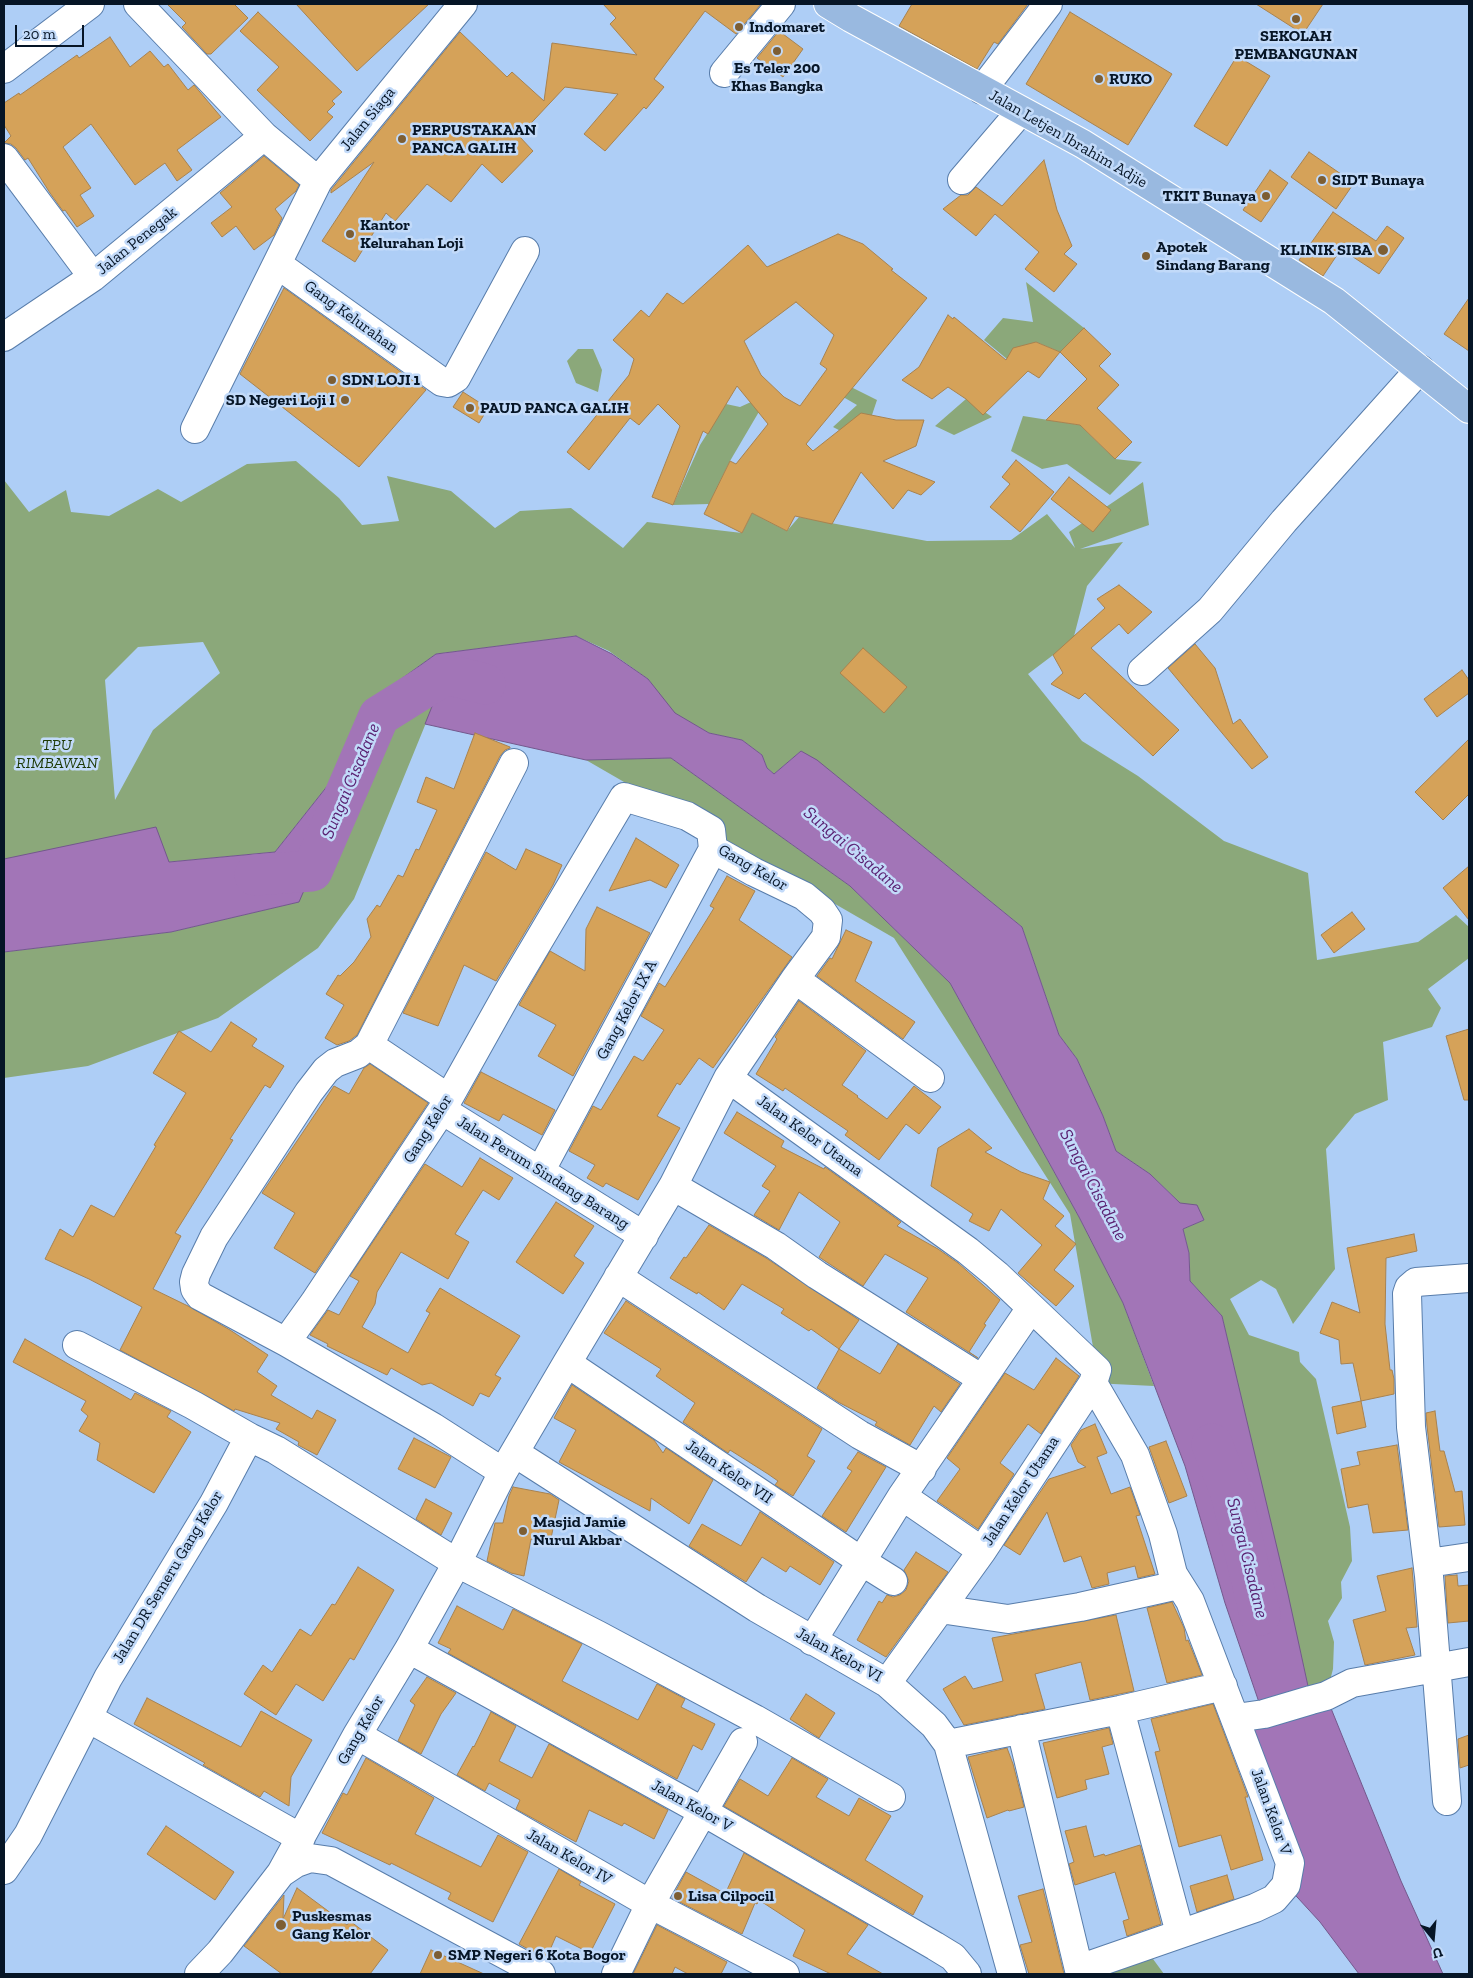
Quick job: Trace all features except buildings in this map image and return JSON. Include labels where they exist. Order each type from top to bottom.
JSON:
[{"type":"main road","name":"Jalan Letjen Ibrahim Adjie","points":[[828,4],[982,90],[1084,144],[1334,301],[1469,410]]},
{"type":"street","points":[[4,69],[90,4]]},
{"type":"street","points":[[138,4],[264,136],[318,181]]},
{"type":"street","name":"Jalan Siaga","points":[[195,429],[318,181],[463,4]]},
{"type":"street","points":[[724,73],[781,4]]},
{"type":"street","points":[[982,90],[1048,4]]},
{"type":"street","points":[[962,180],[1022,111]]},
{"type":"street","name":"Jalan Penegak","points":[[4,337],[93,277],[264,136]]},
{"type":"street","points":[[4,158],[93,277]]},
{"type":"street","name":"Gang Kelurahan","points":[[277,264],[442,382],[448,383],[456,378],[525,251]]},
{"type":"street","points":[[1142,671],[1210,610],[1284,521],[1420,370]]},
{"type":"street","points":[[509,1463],[433,1427],[286,1342],[200,1296],[194,1286],[196,1274],[214,1237],[309,1092],[326,1070],[336,1062],[358,1054],[369,1045],[514,763]]},
{"type":"street","name":"Gang Kelor","points":[[199,1974],[220,1952],[281,1873],[357,1736],[457,1563],[509,1463],[673,1186],[728,1078],[826,937],[828,920],[822,910],[804,896],[754,872],[714,849],[711,830],[687,816],[624,797],[507,994],[445,1104],[314,1303],[286,1342]]},
{"type":"street","name":"Gang Kelor IX A","points":[[541,1170],[714,849]]},
{"type":"street","points":[[795,980],[930,1078]]},
{"type":"street","name":"Jalan Perum Sindang Barang","points":[[369,1045],[445,1104],[541,1170],[644,1236]]},
{"type":"street","name":"Jalan Kelor Utama","points":[[728,1078],[968,1251],[997,1274],[1096,1370],[1093,1383],[982,1550],[887,1683]]},
{"type":"street","points":[[673,1186],[776,1246],[816,1275],[982,1379]]},
{"type":"street","points":[[618,1277],[860,1435],[922,1470]]},
{"type":"street","points":[[1446,1801],[1428,1563],[1411,1427],[1407,1294],[1409,1288],[1416,1282],[1469,1278]]},
{"type":"street","points":[[812,1641],[902,1496],[922,1470],[1031,1308]]},
{"type":"street","points":[[77,1346],[276,1450],[457,1563],[598,1635],[755,1719],[891,1797]]},
{"type":"street","name":"Jalan Kelor VII","points":[[567,1363],[861,1562],[893,1581]]},
{"type":"street","name":"Jalan Kelor V","points":[[1080,1972],[1180,1933],[1255,1908],[1274,1899],[1286,1885],[1290,1863],[1190,1601],[1178,1585],[1173,1574],[1163,1534],[1134,1455],[1093,1383]]},
{"type":"street","name":"Jalan DR Semeru Gang Kelor","points":[[4,1870],[28,1835],[108,1678],[214,1503],[249,1437]]},
{"type":"street","name":"Jalan Kelor VI","points":[[509,1463],[626,1526],[812,1641],[887,1683],[934,1725],[948,1744],[1012,1974]]},
{"type":"street","points":[[902,1496],[982,1550]]},
{"type":"street","points":[[1428,1563],[1469,1557]]},
{"type":"street","points":[[940,1609],[1008,1619],[1080,1607],[1178,1585]]},
{"type":"street","name":"Jalan Kelor V","points":[[409,1649],[702,1811],[935,1946],[952,1957],[967,1974]]},
{"type":"street","points":[[1236,1718],[1264,1714],[1326,1696],[1352,1683],[1469,1662]]},
{"type":"street","points":[[948,1744],[1120,1710],[1223,1686]]},
{"type":"street","points":[[1120,1710],[1180,1933]]},
{"type":"street","points":[[88,1718],[301,1838]]},
{"type":"street","points":[[1021,1729],[1080,1972]]},
{"type":"street","name":"Jalan Kelor IV","points":[[357,1736],[650,1904],[785,1974]]},
{"type":"street","points":[[616,1974],[650,1904],[743,1742]]},
{"type":"street","points":[[281,1873],[296,1863],[310,1858],[330,1860],[541,1974]]},
{"type":"green space","points":[[1026,282],[1084,328],[1060,352],[1036,342],[1007,359],[984,340],[1003,318],[1033,322]]},
{"type":"green space","points":[[578,349],[593,349],[602,370],[598,392],[576,383],[567,361]]},
{"type":"green space","points":[[845,384],[877,400],[860,441],[833,427],[857,405],[838,394]]},
{"type":"green space","points":[[966,399],[992,417],[954,435],[935,426]]},
{"type":"green space","points":[[751,402],[760,410],[730,461],[709,504],[673,505],[700,445],[726,404],[740,407]]},
{"type":"green space","points":[[1023,416],[1080,425],[1115,459],[1142,462],[1110,495],[1067,464],[1042,469],[1011,451]]},
{"type":"green space","name":"TPU RIMBAWAN","points":[[296,461],[339,498],[362,525],[399,521],[387,476],[451,491],[495,528],[520,511],[571,508],[623,548],[647,522],[742,533],[752,513],[787,531],[799,517],[927,541],[1011,540],[1047,514],[1075,548],[1069,532],[1143,482],[1149,525],[1080,549],[1123,542],[1087,586],[1073,640],[1028,674],[1082,741],[1138,776],[1224,841],[1308,873],[1317,960],[1418,942],[1456,915],[1469,927],[1469,958],[1428,989],[1441,1008],[1432,1027],[1383,1042],[1388,1100],[1355,1114],[1326,1149],[1335,1269],[1293,1324],[1276,1289],[1261,1280],[1230,1299],[1249,1335],[1299,1352],[1300,1362],[1316,1379],[1350,1527],[1352,1561],[1341,1582],[1342,1598],[1328,1621],[1334,1642],[1333,1669],[1326,1696],[1311,1700],[1222,1316],[1190,1281],[1189,1253],[1183,1229],[1204,1220],[1180,1203],[1150,1174],[1116,1151],[1103,1116],[1077,1059],[1059,1035],[1022,927],[835,775],[801,751],[774,774],[767,768],[762,755],[742,740],[709,733],[672,712],[648,679],[609,651],[576,636],[436,654],[383,692],[336,775],[275,852],[169,862],[17,857],[4,859],[4,480],[29,512],[66,490],[71,512],[109,516],[158,489],[181,502],[247,464]],"holes":[[[203,642],[220,673],[153,730],[115,800],[105,680],[138,647]]]},
{"type":"green space","points":[[446,674],[354,899],[318,948],[218,1018],[88,1066],[4,1078],[4,952],[171,932],[298,902],[379,716]]},
{"type":"green space","points":[[671,758],[850,886],[950,983],[1079,1217],[1123,1303],[1154,1386],[1093,1383],[1097,1370],[1070,1214],[894,938],[586,760]]},
{"type":"green space","points":[[1169,1938],[1153,1959],[1164,1974],[1113,1974],[1110,1968]]},
{"type":"water","points":[[576,636],[612,654],[648,679],[675,713],[709,733],[742,740],[762,755],[767,768],[774,774],[801,751],[817,760],[1022,927],[1059,1035],[1077,1059],[1103,1116],[1116,1151],[1150,1174],[1180,1203],[1197,1205],[1204,1220],[1183,1229],[1189,1253],[1190,1281],[1222,1316],[1288,1594],[1311,1700],[1326,1696],[1401,1881],[1443,1974],[1359,1974],[1320,1922],[1286,1885],[1236,1718],[1263,1714],[1225,1603],[1185,1466],[1123,1303],[1079,1217],[950,983],[850,886],[671,758],[586,760],[425,724],[445,674],[379,716],[299,902],[171,932],[4,952],[4,859],[156,827],[169,862],[275,852],[336,775],[383,692],[436,654]]},
{"type":"waterway","name":"Sungai Cisadane","points":[[255,875],[312,871],[379,716],[446,674],[485,684]]},
{"type":"waterway","name":"Sungai Cisadane","points":[[1212,1444],[1231,1493],[1260,1615]]},
{"type":"place","name":"SEKOLAH PEMBANGUNAN","points":[[1296,19]]},
{"type":"place","name":"Indomaret","points":[[739,27]]},
{"type":"place","name":"Es Teler 200 Khas Bangka","points":[[777,51]]},
{"type":"place","name":"RUKO","points":[[1099,79]]},
{"type":"place","name":"PERPUSTAKAAN PANCA GALIH","points":[[402,139]]},
{"type":"place","name":"SIDT Bunaya","points":[[1322,180]]},
{"type":"place","name":"TKIT Bunaya","points":[[1266,196]]},
{"type":"place","name":"Kantor Kelurahan Loji","points":[[350,234]]},
{"type":"place","name":"KLINIK SIBA","points":[[1383,250]]},
{"type":"place","name":"Apotek Sindang Barang","points":[[1146,256]]},
{"type":"place","name":"SDN LOJI 1","points":[[332,380]]},
{"type":"place","name":"SD Negeri Loji I","points":[[345,400]]},
{"type":"place","name":"PAUD PANCA GALIH","points":[[470,408]]},
{"type":"place","name":"Masjid Jamie Nurul Akbar","points":[[523,1531]]},
{"type":"place","name":"Lisa Cilpocil","points":[[678,1896]]},
{"type":"place","name":"Puskesmas Gang Kelor","points":[[281,1925]]},
{"type":"place","name":"SMP Negeri 6 Kota Bogor","points":[[438,1955]]}]
